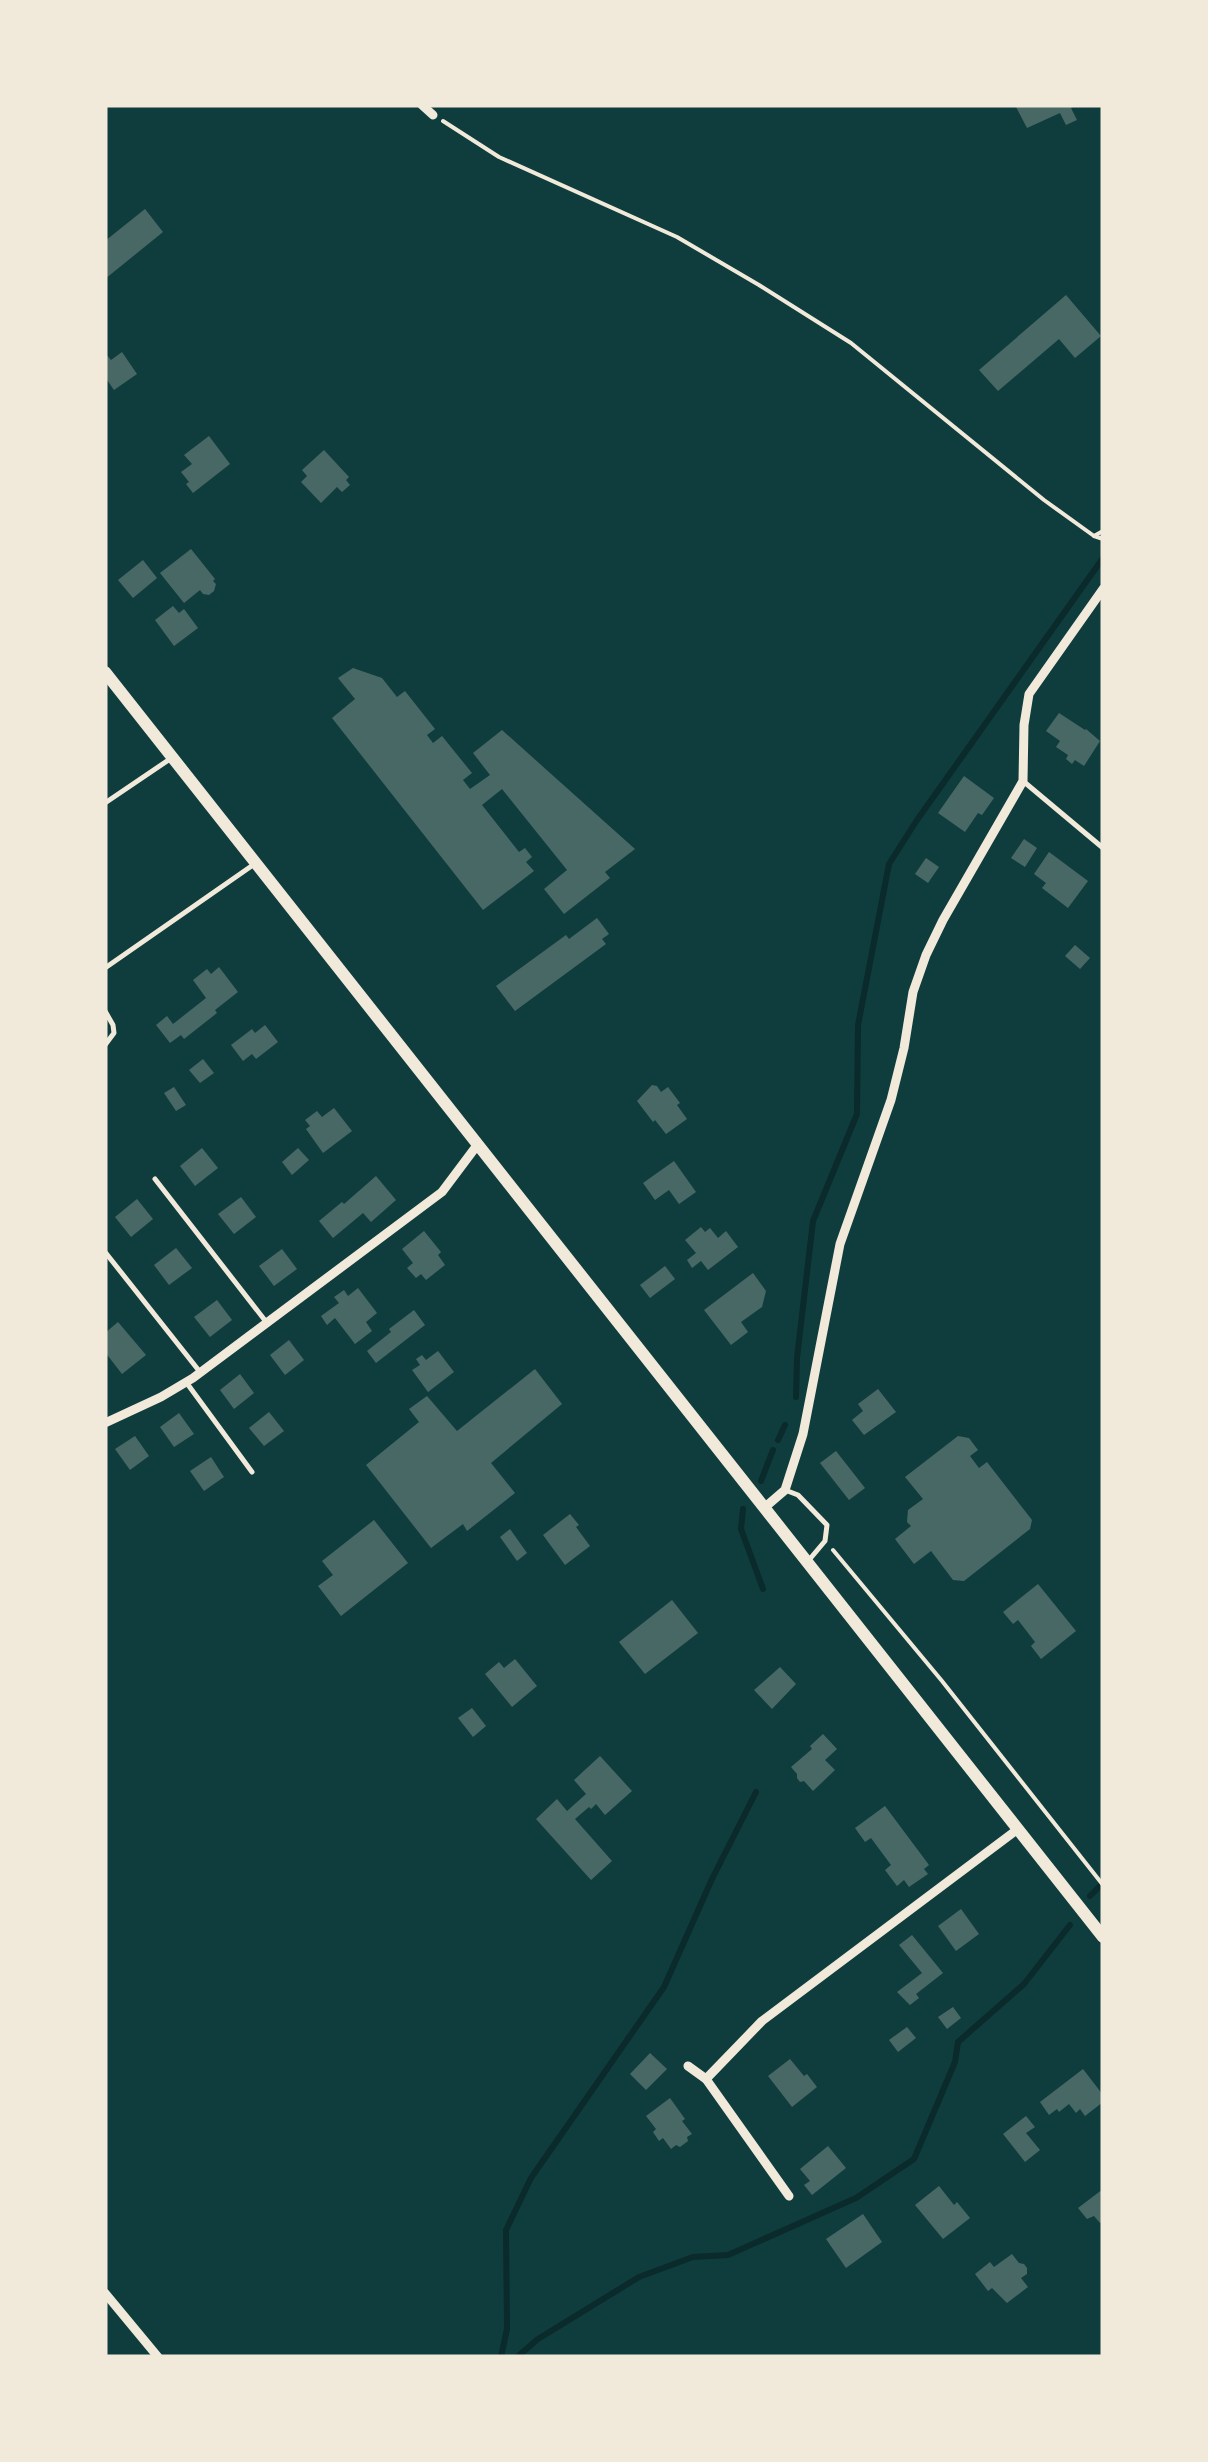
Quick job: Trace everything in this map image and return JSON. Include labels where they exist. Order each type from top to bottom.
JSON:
[{"type":"main road","points":[[105,672],[1103,1937]]},
{"type":"street","points":[[422,105],[433,115]]},
{"type":"street","points":[[764,1508],[785,1490],[803,1434],[840,1244],[892,1100],[913,992],[926,956],[1024,781],[1024,725],[1029,694],[1103,589]]},
{"type":"street","points":[[105,1423],[186,1382],[267,1323],[442,1192],[478,1144]]},
{"type":"street","points":[[706,2079],[762,2021],[1018,1828]]},
{"type":"street","points":[[688,2066],[706,2079],[789,2196]]},
{"type":"street","points":[[105,2294],[158,2357]]},
{"type":"lane","points":[[105,803],[172,757]]},
{"type":"lane","points":[[1024,781],[1103,848]]},
{"type":"lane","points":[[105,968],[256,863]]},
{"type":"lane","points":[[105,1011],[114,1033],[105,1045]]},
{"type":"lane","points":[[155,1179],[267,1323]]},
{"type":"lane","points":[[105,1252],[200,1372]]},
{"type":"lane","points":[[186,1382],[252,1472]]},
{"type":"lane","points":[[785,1490],[798,1495],[827,1525],[825,1541],[807,1562]]},
{"type":"path","points":[[433,115],[499,158],[677,237],[836,333],[1044,500],[1103,539]]},
{"type":"path","points":[[1094,536],[1103,532]]},
{"type":"path","points":[[825,1541],[942,1681],[1103,1885]]},
{"type":"building","points":[[1015,105],[1077,105],[1071,108],[1077,120],[1066,125],[1060,113],[1027,128]]},
{"type":"building","points":[[145,209],[163,232],[105,279],[105,241]]},
{"type":"building","points":[[1066,295],[1101,336],[1075,358],[1059,339],[998,391],[979,370]]},
{"type":"building","points":[[122,352],[137,374],[114,390],[105,377],[105,353],[111,360]]},
{"type":"building","points":[[209,436],[230,464],[193,493],[181,472],[192,464],[184,455]]},
{"type":"building","points":[[324,450],[349,477],[346,480],[350,485],[342,492],[337,487],[321,503],[301,482],[307,476],[302,470]]},
{"type":"building","points":[[191,549],[216,584],[209,595],[200,590],[184,603],[160,573]]},
{"type":"building","points":[[143,560],[157,578],[133,598],[118,580]]},
{"type":"building","points":[[173,606],[179,613],[184,609],[198,628],[174,646],[155,620]]},
{"type":"building","points":[[353,668],[382,678],[397,697],[405,691],[435,729],[427,735],[433,743],[442,736],[472,773],[463,780],[470,789],[490,775],[473,753],[502,730],[635,849],[605,872],[610,878],[564,914],[544,889],[567,870],[502,789],[482,805],[519,852],[525,848],[532,857],[526,862],[534,871],[483,910],[332,718],[355,699],[338,678]]},
{"type":"building","points":[[1059,713],[1100,741],[1084,766],[1066,759],[1068,755],[1056,747],[1060,741],[1046,731]]},
{"type":"building","points":[[964,776],[994,798],[965,832],[938,813]]},
{"type":"building","points":[[1024,839],[1037,848],[1025,867],[1011,858]]},
{"type":"building","points":[[1049,852],[1088,881],[1068,908],[1042,888],[1046,883],[1034,874]]},
{"type":"building","points":[[926,858],[939,867],[928,883],[915,874]]},
{"type":"building","points":[[597,918],[609,934],[602,939],[606,944],[515,1011],[496,986],[566,935],[569,939]]},
{"type":"building","points":[[1075,945],[1090,958],[1080,969],[1065,956]]},
{"type":"building","points":[[219,967],[238,992],[184,1039],[181,1035],[170,1043],[156,1025],[167,1016],[173,1024],[206,998],[193,980],[207,969],[211,974]]},
{"type":"building","points":[[265,1025],[278,1042],[256,1059],[252,1054],[243,1061],[231,1045],[252,1029],[255,1033]]},
{"type":"building","points":[[203,1059],[214,1073],[200,1083],[189,1070]]},
{"type":"building","points":[[652,1085],[661,1092],[668,1087],[687,1119],[666,1134],[637,1101]]},
{"type":"building","points":[[174,1087],[186,1105],[176,1111],[164,1093]]},
{"type":"building","points":[[334,1108],[352,1131],[323,1153],[306,1129],[310,1126],[305,1120],[317,1111],[322,1117]]},
{"type":"building","points":[[202,1148],[218,1168],[195,1186],[180,1166]]},
{"type":"building","points":[[298,1148],[309,1160],[292,1175],[282,1162]]},
{"type":"building","points":[[674,1161],[696,1192],[679,1204],[669,1190],[655,1200],[643,1183]]},
{"type":"building","points":[[376,1176],[396,1200],[371,1222],[363,1213],[333,1238],[319,1221]]},
{"type":"building","points":[[241,1197],[256,1217],[234,1234],[218,1214]]},
{"type":"building","points":[[137,1199],[153,1219],[131,1237],[115,1217]]},
{"type":"building","points":[[701,1227],[705,1232],[710,1228],[718,1238],[726,1231],[738,1247],[708,1270],[701,1261],[692,1268],[687,1260],[696,1253],[685,1240]]},
{"type":"building","points":[[424,1231],[441,1252],[438,1255],[445,1265],[426,1280],[421,1274],[416,1278],[407,1268],[413,1263],[402,1249]]},
{"type":"building","points":[[176,1248],[192,1268],[169,1285],[154,1265]]},
{"type":"building","points":[[282,1249],[297,1269],[274,1286],[259,1266]]},
{"type":"building","points":[[665,1266],[675,1279],[650,1298],[640,1285]]},
{"type":"building","points":[[753,1273],[766,1291],[762,1307],[741,1322],[748,1332],[731,1345],[704,1310]]},
{"type":"building","points":[[358,1288],[377,1313],[366,1322],[372,1331],[355,1344],[335,1318],[327,1325],[321,1316],[339,1303],[334,1297],[344,1290],[348,1296]]},
{"type":"building","points":[[217,1300],[232,1320],[210,1337],[194,1317]]},
{"type":"building","points":[[414,1310],[425,1325],[376,1363],[367,1351]]},
{"type":"building","points":[[118,1322],[146,1355],[122,1374],[105,1352],[105,1333]]},
{"type":"building","points":[[289,1340],[304,1360],[285,1375],[270,1355]]},
{"type":"building","points":[[438,1351],[454,1372],[428,1392],[412,1370],[420,1365],[416,1359],[422,1355],[426,1360]]},
{"type":"building","points":[[535,1369],[562,1404],[491,1463],[515,1493],[467,1531],[463,1524],[431,1548],[366,1465],[419,1422],[409,1409],[427,1396],[457,1431]]},
{"type":"building","points":[[240,1374],[254,1393],[234,1409],[220,1390]]},
{"type":"building","points":[[878,1389],[896,1412],[864,1435],[852,1420],[863,1411],[858,1404]]},
{"type":"building","points":[[269,1412],[284,1431],[264,1446],[249,1428]]},
{"type":"building","points":[[179,1413],[194,1434],[174,1447],[160,1427]]},
{"type":"building","points":[[135,1436],[149,1456],[130,1470],[115,1449]]},
{"type":"building","points":[[958,1436],[969,1438],[978,1450],[970,1456],[979,1468],[987,1462],[1032,1520],[1030,1529],[964,1581],[953,1580],[931,1551],[914,1564],[895,1539],[911,1526],[907,1522],[908,1510],[923,1499],[905,1477]]},
{"type":"building","points":[[836,1451],[865,1488],[849,1500],[820,1463]]},
{"type":"building","points":[[211,1457],[224,1477],[204,1491],[190,1471]]},
{"type":"building","points":[[570,1514],[590,1546],[565,1565],[543,1535]]},
{"type":"building","points":[[374,1520],[408,1563],[341,1616],[318,1586],[333,1575],[322,1561]]},
{"type":"building","points":[[510,1529],[527,1553],[517,1561],[500,1537]]},
{"type":"building","points":[[1038,1584],[1076,1631],[1041,1659],[1031,1646],[1035,1642],[1018,1620],[1013,1624],[1003,1612]]},
{"type":"building","points":[[672,1600],[698,1633],[645,1674],[619,1642]]},
{"type":"building","points":[[515,1659],[537,1686],[512,1707],[485,1674],[499,1662],[504,1668]]},
{"type":"building","points":[[780,1667],[796,1684],[772,1709],[754,1690]]},
{"type":"building","points":[[472,1708],[486,1726],[473,1737],[458,1718]]},
{"type":"building","points":[[823,1734],[837,1749],[825,1760],[835,1770],[813,1791],[804,1781],[800,1782],[791,1767]]},
{"type":"building","points":[[600,1756],[632,1791],[605,1815],[596,1804],[575,1819],[612,1861],[591,1880],[536,1819],[557,1799],[567,1811],[586,1794],[574,1780]]},
{"type":"building","points":[[885,1806],[929,1865],[924,1869],[928,1874],[909,1887],[904,1880],[897,1886],[885,1870],[891,1865],[871,1838],[865,1842],[855,1828]]},
{"type":"building","points":[[961,1909],[979,1934],[956,1951],[938,1926]]},
{"type":"building","points":[[912,1935],[943,1973],[916,1994],[919,1998],[910,2005],[897,1992],[922,1973],[899,1945]]},
{"type":"building","points":[[953,2007],[961,2018],[947,2029],[938,2017]]},
{"type":"building","points":[[907,2027],[916,2038],[898,2052],[889,2040]]},
{"type":"building","points":[[650,2053],[667,2069],[646,2090],[630,2074]]},
{"type":"building","points":[[790,2059],[817,2087],[792,2107],[768,2076]]},
{"type":"building","points":[[1083,2069],[1103,2095],[1103,2102],[1085,2116],[1069,2104],[1049,2115],[1040,2102]]},
{"type":"building","points":[[670,2098],[692,2134],[680,2147],[671,2149],[663,2138],[659,2141],[646,2116]]},
{"type":"building","points":[[1026,2116],[1035,2127],[1026,2133],[1040,2150],[1025,2162],[1003,2134]]},
{"type":"building","points":[[828,2146],[846,2168],[812,2195],[804,2185],[810,2181],[800,2169]]},
{"type":"building","points":[[939,2186],[970,2218],[943,2239],[915,2205]]},
{"type":"building","points":[[1103,2189],[1100,2223],[1094,2216],[1087,2219],[1078,2208]]},
{"type":"building","points":[[863,2214],[882,2242],[846,2268],[826,2239]]},
{"type":"building","points":[[1012,2254],[1027,2268],[1027,2274],[1021,2278],[1028,2287],[1007,2303],[992,2288],[988,2291],[975,2274],[990,2262],[994,2267]]},
{"type":"waterway","points":[[796,1397],[813,1221],[857,1114],[858,1025],[889,864],[1103,558]]},
{"type":"waterway","points":[[778,1440],[785,1425]]},
{"type":"waterway","points":[[761,1481],[773,1450]]},
{"type":"waterway","points":[[743,1509],[741,1529],[763,1589]]},
{"type":"waterway","points":[[501,2357],[507,2329],[506,2230],[531,2178],[664,1987],[756,1792]]},
{"type":"waterway","points":[[1090,1896],[1103,1883]]},
{"type":"waterway","points":[[517,2357],[538,2339],[639,2277],[693,2257],[728,2255],[856,2198],[914,2159],[955,2062],[958,2042],[1024,1984],[1070,1925]]}]
